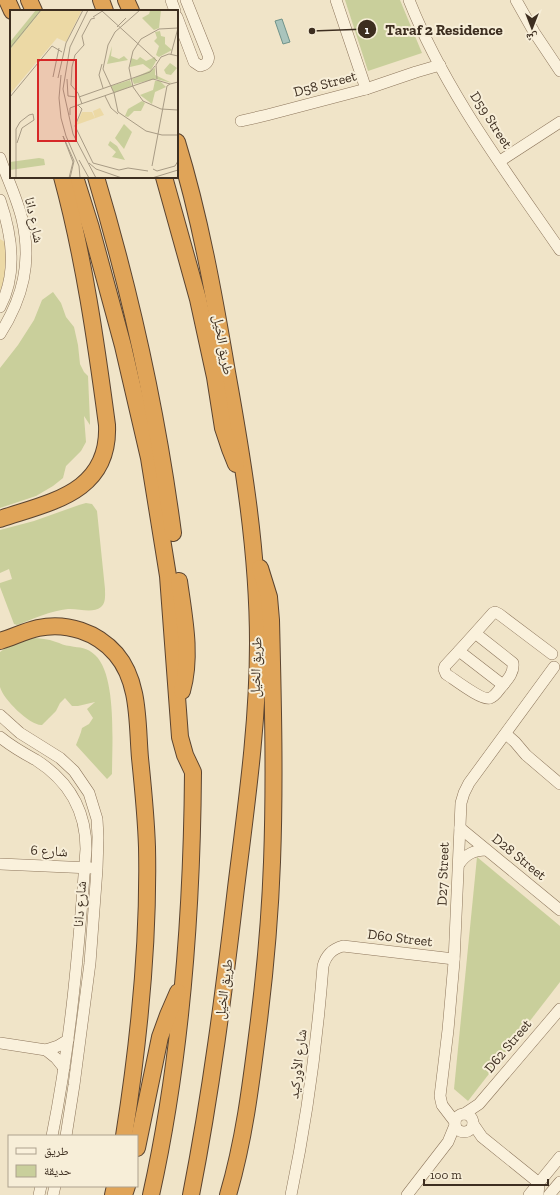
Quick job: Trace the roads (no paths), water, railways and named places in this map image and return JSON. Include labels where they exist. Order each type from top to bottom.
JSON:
[{"type":"highway","points":[[7,0],[12,10]]},
{"type":"highway","points":[[29,0],[34,10]]},
{"type":"highway","points":[[101,0],[105,10]]},
{"type":"highway","points":[[126,0],[131,10]]},
{"type":"highway","name":"طريق الخيل","points":[[178,146],[195,207],[212,287],[245,480],[257,600],[258,654],[247,802],[223,999],[206,1112],[191,1195]]},
{"type":"highway","points":[[0,519],[62,498],[77,490],[90,479],[97,469],[103,458],[107,442],[107,421],[91,318],[79,252],[62,178]]},
{"type":"highway","points":[[75,178],[91,228],[123,346],[150,458],[168,576],[180,732],[182,746],[193,772],[190,895],[183,984],[169,1099],[151,1195]]},
{"type":"highway","points":[[96,178],[139,338],[166,478],[187,651],[184,684],[177,704]]},
{"type":"highway","points":[[164,178],[198,299],[215,377],[225,433],[234,460],[245,480]]},
{"type":"highway","points":[[229,1193],[243,1132],[253,1069],[265,964],[272,863],[273,761],[271,608],[265,580],[253,554]]},
{"type":"highway","points":[[0,641],[46,627],[64,627],[81,630],[101,640],[117,655],[127,670],[133,688],[145,809],[147,890],[139,1018],[124,1135]]},
{"type":"highway","points":[[138,1143],[160,1037],[168,1015],[183,984]]},
{"type":"street","points":[[171,0],[175,10]]},
{"type":"street","points":[[178,20],[194,62],[200,66],[206,64],[208,55],[186,0]]},
{"type":"street","points":[[336,0],[366,89]]},
{"type":"street","name":"D59 Street","points":[[409,0],[422,32],[471,118],[560,250]]},
{"type":"street","points":[[516,0],[534,32],[560,72]]},
{"type":"street","name":"D58 Street","points":[[241,121],[366,89],[416,72],[438,61]]},
{"type":"street","points":[[500,161],[560,122]]},
{"type":"street","name":"شارع دانا","points":[[0,158],[21,218],[25,236],[26,255],[25,274],[21,292],[14,310],[0,334]]},
{"type":"street","name":"شارع دانا","points":[[0,307],[8,288],[12,257],[5,233],[1,208]]},
{"type":"street","points":[[475,633],[513,662],[513,671],[495,695],[490,698],[482,698],[446,674],[444,669],[475,633],[495,612],[556,652],[551,661],[557,668]]},
{"type":"street","points":[[459,651],[503,685]]},
{"type":"street","name":"D27 Street","points":[[464,1123],[446,1108],[441,1102],[440,1096],[448,1030],[454,959],[461,803],[469,783],[557,668]]},
{"type":"street","name":"شارع دانا","points":[[0,715],[20,733],[64,761],[74,771],[84,785],[92,801],[97,819],[98,837],[94,916],[84,1010],[66,1135]]},
{"type":"street","name":"شارع دانا","points":[[0,737],[49,770],[64,784],[72,795],[80,812],[85,830],[84,868],[78,950],[68,1040],[52,1135]]},
{"type":"street","points":[[503,738],[515,742],[526,755],[560,784]]},
{"type":"street","name":"D28 Street","points":[[460,828],[560,910]]},
{"type":"street","points":[[459,864],[470,853],[486,850]]},
{"type":"street","name":"شارع 6","points":[[0,864],[97,869]]},
{"type":"street","name":"D60 Street","points":[[343,946],[454,959]]},
{"type":"street","name":"شارع الأوركيد","points":[[291,1195],[314,1065],[323,966],[328,954],[343,946]]},
{"type":"street","name":"D62 Street","points":[[464,1123],[560,1008]]},
{"type":"street","points":[[0,1043],[46,1050],[58,1046],[68,1040]]},
{"type":"street","points":[[46,1050],[56,1058],[64,1068]]},
{"type":"street","points":[[407,1195],[464,1123],[539,1183]]},
{"type":"street","points":[[529,1195],[560,1157]]},
{"type":"street","points":[[549,1195],[560,1182]]},
{"type":"street","points":[[538,1195],[539,1183]]},
{"type":"water","points":[[282,19],[290,42],[283,44],[275,21]]},
{"type":"place","name":"Taraf 2 Residence","points":[[312,31]]}]
